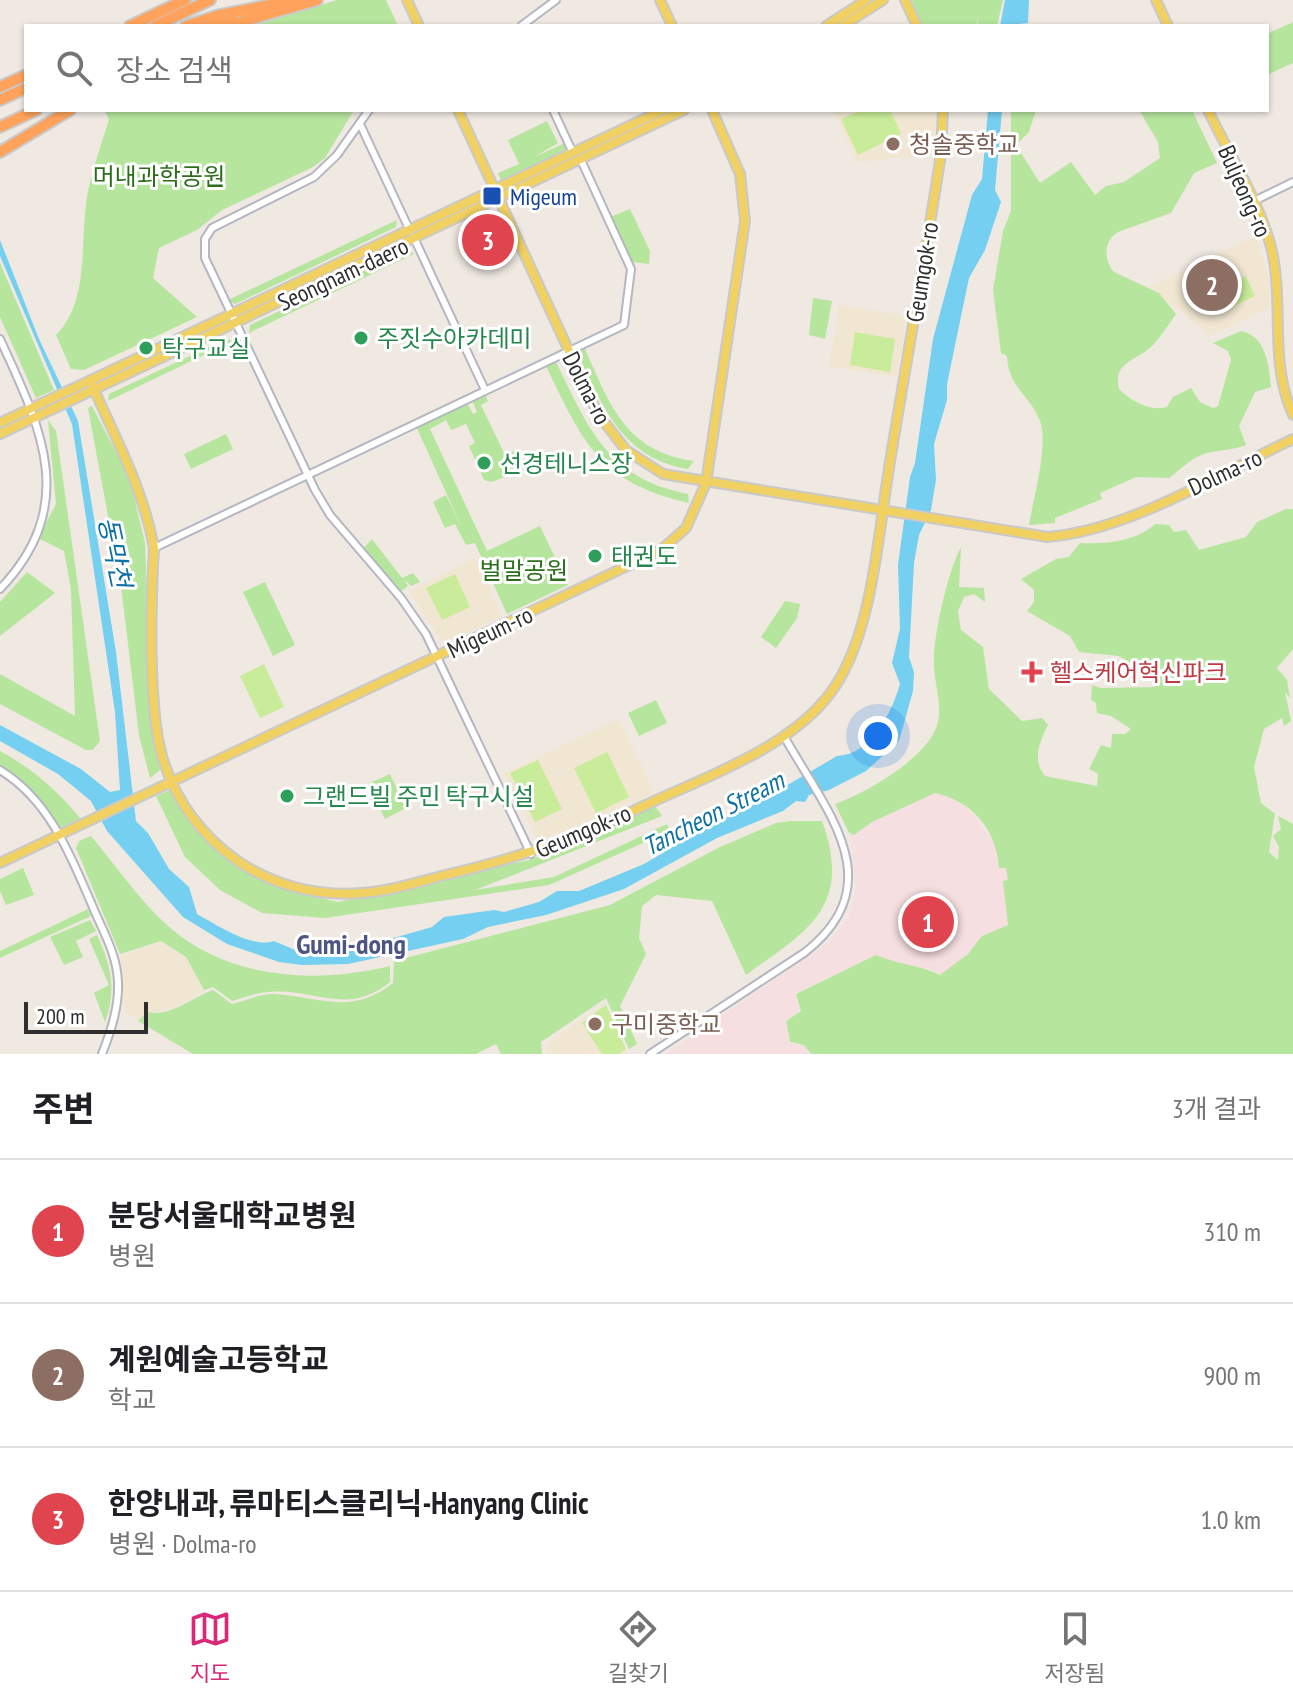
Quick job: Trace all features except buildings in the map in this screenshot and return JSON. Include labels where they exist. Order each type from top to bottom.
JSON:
[{"type":"highway","points":[[134,24],[185,0]]},
{"type":"highway","points":[[159,24],[210,0]]},
{"type":"highway","points":[[192,24],[220,15],[296,0]]},
{"type":"highway","points":[[216,24],[296,0]]},
{"type":"highway","points":[[233,24],[317,0]]},
{"type":"highway","points":[[0,87],[24,76]]},
{"type":"highway","points":[[0,100],[24,89]]},
{"type":"highway","points":[[0,121],[24,110]]},
{"type":"highway","points":[[0,127],[32,112]]},
{"type":"highway","points":[[2,151],[55,112]]},
{"type":"highway","points":[[2,151],[67,112]]},
{"type":"main road","points":[[407,0],[418,24]]},
{"type":"main road","points":[[660,0],[671,24]]},
{"type":"main road","points":[[829,24],[866,0]]},
{"type":"main road","points":[[845,24],[883,0]]},
{"type":"main road","points":[[905,0],[916,24]]},
{"type":"main road","points":[[1156,0],[1167,24]]},
{"type":"main road","name":"Dolma-ro","points":[[459,112],[493,192],[603,423],[626,450],[663,474],[896,515],[1047,537],[1102,527],[1293,439]]},
{"type":"main road","name":"Seongnam-daero","points":[[0,434],[46,402],[86,382],[659,112]]},
{"type":"main road","name":"Seongnam-daero","points":[[0,423],[50,411],[498,201],[680,112]]},
{"type":"main road","name":"Migeum-ro","points":[[61,836],[667,547],[686,528],[706,483],[746,207],[740,174],[713,112]]},
{"type":"main road","name":"Geumgok-ro","points":[[86,382],[138,485],[154,548],[157,737],[172,782],[200,827],[231,858],[263,877],[300,890],[366,893],[531,854],[585,833],[787,742],[827,697],[851,656],[860,627],[882,512],[939,168],[943,112]]},
{"type":"main road","name":"Buljeong-ro","points":[[1209,112],[1272,251],[1278,293],[1278,367],[1293,415]]},
{"type":"main road","points":[[0,863],[61,836]]},
{"type":"street","points":[[524,24],[556,0]]},
{"type":"street","points":[[368,112],[337,155],[314,177],[217,224],[208,233],[205,258],[307,474],[330,515],[401,598],[438,657],[531,854]]},
{"type":"street","points":[[554,112],[573,153]]},
{"type":"street","points":[[360,124],[410,231]]},
{"type":"street","points":[[154,548],[624,325],[631,273],[581,160]]},
{"type":"street","points":[[1252,202],[1293,182]]},
{"type":"street","points":[[415,240],[485,390]]},
{"type":"street","points":[[0,339],[34,413],[48,466],[44,507],[24,558],[0,589]]},
{"type":"street","points":[[650,1054],[804,953],[827,933],[842,910],[850,869],[845,844],[787,742]]},
{"type":"street","points":[[0,770],[30,795],[61,836],[116,964],[117,1005],[102,1054]]},
{"type":"shaded area","name":"청솔중학교","points":[[834,112],[937,112],[937,154],[857,162]]},
{"type":"shaded area","points":[[1256,236],[1270,283],[1269,308],[1210,336],[1150,286]]},
{"type":"shaded area","points":[[839,305],[907,316],[897,377],[829,366]]},
{"type":"shaded area","points":[[475,558],[503,617],[446,641],[440,638],[409,591]]},
{"type":"shaded area","points":[[619,719],[655,793],[542,840],[535,836],[504,773]]},
{"type":"shaded area","points":[[941,792],[955,797],[1000,850],[1010,885],[1010,926],[985,934],[961,962],[940,977],[931,970],[903,968],[875,957],[795,993],[800,1011],[785,1020],[789,1043],[804,1046],[809,1054],[665,1054],[830,942],[849,917],[856,887],[850,834],[921,794]]},
{"type":"shaded area","points":[[160,942],[186,958],[203,991],[179,1005],[153,1013],[147,1011],[138,1020],[125,1012],[120,956]]},
{"type":"shaded area","name":"구미중학교","points":[[605,1003],[626,1051],[621,1054],[546,1054],[546,1044]]},
{"type":"green space","points":[[337,0],[386,0],[397,24],[259,24]]},
{"type":"green space","points":[[912,0],[1003,0],[997,24],[977,24],[979,15],[977,24],[921,24]]},
{"type":"green space","points":[[1293,22],[1293,63],[1269,74],[1269,33]]},
{"type":"green space","name":"머내과학공원","points":[[105,112],[353,112],[325,158],[313,167],[222,210],[197,230],[159,248],[153,278],[197,317],[84,370],[71,369],[56,335],[67,321],[79,286],[88,191],[109,119]]},
{"type":"green space","points":[[857,112],[891,112],[901,134],[858,155],[841,119]]},
{"type":"green space","points":[[1011,112],[1035,112],[1029,132],[1016,145],[1040,183],[1071,162],[1095,195],[1106,186],[1124,182],[1160,158],[1158,142],[1140,112],[1193,112],[1217,163],[1194,173],[1171,213],[1118,232],[1108,245],[1108,262],[1114,272],[1159,293],[1176,314],[1152,346],[1123,367],[1119,373],[1119,389],[1141,404],[1161,408],[1167,407],[1173,397],[1191,388],[1200,402],[1213,408],[1218,406],[1231,360],[1228,351],[1213,343],[1241,331],[1249,334],[1265,353],[1271,387],[1255,392],[1239,426],[1246,445],[1202,455],[1169,478],[1136,477],[1100,493],[1102,499],[1055,518],[1055,523],[1029,525],[1042,458],[1042,431],[1036,412],[1011,376],[1007,356],[1001,353],[993,290],[1003,231],[1011,211]]},
{"type":"green space","points":[[547,121],[558,143],[534,157],[565,143],[567,149],[501,181],[498,173],[519,164],[508,140]]},
{"type":"green space","points":[[630,209],[650,251],[649,264],[631,262],[610,217]]},
{"type":"green space","points":[[397,220],[396,227],[235,304],[228,300]]},
{"type":"green space","points":[[409,250],[414,254],[249,333],[250,325]]},
{"type":"green space","points":[[0,263],[54,390],[36,398],[0,317]]},
{"type":"green space","points":[[1246,276],[1255,296],[1227,309],[1218,289]]},
{"type":"green space","points":[[813,298],[832,301],[825,339],[809,335]]},
{"type":"green space","points":[[855,332],[895,339],[890,372],[850,365]]},
{"type":"green space","points":[[226,339],[233,341],[108,401],[109,394]]},
{"type":"green space","points":[[583,345],[611,405],[622,421],[650,447],[670,456],[694,461],[688,469],[647,454],[618,427],[596,392],[577,352]]},
{"type":"green space","points":[[555,360],[578,407],[603,446],[637,476],[688,494],[689,503],[633,483],[597,455],[571,416],[545,364]]},
{"type":"green space","name":"벌말공원","points":[[485,394],[488,401],[481,405],[505,455],[514,451],[522,466],[506,473],[507,476],[492,482],[484,480],[469,446],[475,443],[466,424],[451,430],[446,420],[430,429],[487,551],[540,526],[568,585],[507,614],[475,543],[466,545],[455,524],[445,528],[433,502],[446,495],[463,530],[416,426],[467,402],[473,414],[477,412],[472,400]]},
{"type":"green space","points":[[92,406],[130,479],[145,543],[153,733],[160,770],[150,778],[139,735],[121,586],[88,408]]},
{"type":"green space","points":[[48,420],[56,431],[100,741],[93,750],[86,750],[0,704],[0,674],[75,716],[71,589],[64,551],[38,538],[56,504]]},
{"type":"green space","points":[[226,434],[233,449],[191,469],[184,454]]},
{"type":"green space","points":[[1293,509],[1293,649],[1277,668],[1287,680],[1290,698],[1285,692],[1291,721],[1284,726],[1282,718],[1264,729],[1254,767],[1261,803],[1275,814],[1269,852],[1278,860],[1279,847],[1273,836],[1281,829],[1278,816],[1293,824],[1293,1054],[811,1054],[804,1045],[790,1042],[786,1021],[801,1011],[796,994],[876,955],[940,975],[968,954],[982,936],[1008,925],[1003,881],[1008,880],[1006,868],[999,868],[988,830],[971,810],[935,793],[872,822],[854,835],[849,833],[835,804],[895,772],[933,735],[939,715],[934,667],[938,623],[946,588],[961,547],[959,587],[984,588],[985,602],[974,594],[964,597],[958,611],[961,630],[983,647],[989,689],[1022,721],[1042,718],[1048,725],[1038,758],[1045,776],[1097,786],[1098,774],[1089,769],[1101,745],[1111,748],[1112,734],[1125,734],[1131,729],[1111,716],[1097,713],[1096,703],[1091,700],[1092,685],[1101,688],[1155,687],[1155,678],[1119,656],[1079,652],[1070,636],[1027,611],[1034,602],[1034,590],[1021,579],[1056,559],[1069,557],[1080,543],[1129,538],[1155,524],[1169,525],[1174,532],[1186,530],[1199,550],[1246,537],[1257,522]]},
{"type":"green space","points":[[372,539],[402,578],[413,573],[420,582],[411,586],[404,579],[408,586],[401,591],[363,549]]},
{"type":"green space","points":[[27,572],[55,593],[0,636],[0,602]]},
{"type":"green space","points":[[455,574],[470,607],[442,620],[426,588]]},
{"type":"green space","points":[[265,582],[295,645],[273,656],[243,592]]},
{"type":"green space","points":[[785,601],[800,604],[797,618],[776,648],[761,637]]},
{"type":"green space","points":[[264,664],[284,707],[260,718],[240,676]]},
{"type":"green space","points":[[656,700],[667,723],[639,736],[628,713]]},
{"type":"green space","points":[[0,751],[46,782],[84,823],[62,833],[44,808],[0,767]]},
{"type":"green space","points":[[607,752],[629,797],[596,813],[574,768]]},
{"type":"green space","points":[[538,760],[562,809],[535,822],[510,773]]},
{"type":"green space","points":[[390,774],[406,808],[385,819],[368,784]]},
{"type":"green space","points":[[175,788],[206,835],[236,867],[287,890],[338,902],[529,860],[655,806],[662,816],[475,890],[554,877],[667,824],[670,831],[549,885],[325,918],[262,913],[220,890],[185,857],[156,796]]},
{"type":"green space","points":[[822,821],[830,850],[832,875],[828,896],[819,913],[788,944],[746,975],[712,901],[656,895],[642,906],[639,938],[646,954],[620,1006],[637,1044],[629,1049],[606,998],[541,1042],[542,1054],[501,1054],[496,1044],[476,1054],[193,1054],[138,1021],[148,1012],[172,1010],[213,990],[232,1004],[269,994],[335,1002],[363,999],[393,983],[394,961],[610,905],[720,847],[776,823]]},
{"type":"green space","points":[[91,836],[157,916],[192,944],[218,958],[274,973],[303,975],[361,972],[390,966],[390,982],[359,998],[331,999],[269,992],[232,1001],[213,987],[204,990],[186,957],[161,941],[120,954],[76,848],[79,841]]},
{"type":"green space","points":[[23,868],[34,895],[6,905],[0,891],[0,879]]},
{"type":"green space","points":[[88,909],[91,916],[0,958],[0,951]]},
{"type":"green space","points":[[90,920],[96,931],[76,941],[83,957],[64,965],[50,937]]},
{"type":"green space","points":[[97,935],[111,978],[111,999],[105,1022],[94,993],[109,985],[89,939]]},
{"type":"green space","points":[[606,1005],[626,1049],[619,1054],[602,1054],[582,1023]]},
{"type":"water","points":[[1005,0],[1029,0],[1028,23],[1000,24]]},
{"type":"water","name":"Tancheon Stream","points":[[988,112],[1002,112],[995,190],[1001,202],[985,250],[969,278],[947,384],[947,400],[934,444],[936,480],[931,510],[919,535],[914,563],[909,657],[914,672],[913,691],[899,741],[866,771],[829,790],[809,795],[805,802],[796,801],[783,811],[717,838],[624,889],[546,915],[488,927],[463,939],[348,964],[302,965],[279,962],[227,944],[183,917],[107,831],[91,801],[58,774],[0,741],[0,725],[81,769],[110,792],[120,790],[115,712],[72,424],[0,256],[0,240],[39,339],[78,421],[116,652],[136,821],[148,833],[169,869],[189,887],[197,914],[235,935],[256,942],[274,941],[295,950],[348,951],[432,927],[444,917],[494,910],[504,912],[539,902],[557,891],[579,891],[644,864],[663,853],[678,837],[743,811],[870,740],[886,719],[900,684],[892,663],[900,629],[898,565],[910,477],[915,463],[933,339],[972,195],[982,179]]},
{"type":"place","name":"청솔중학교","points":[[893,144]]},
{"type":"place","name":"Migeum","points":[[492,196]]},
{"type":"place","name":"한양내과, 류마티스클리닉-Hanyang Clinic","points":[[488,240]]},
{"type":"place","name":"계원예술고등학교","points":[[1212,285]]},
{"type":"place","name":"주짓수아카데미","points":[[361,338]]},
{"type":"place","name":"탁구교실","points":[[146,348]]},
{"type":"place","name":"선경테니스장","points":[[484,463]]},
{"type":"place","name":"태권도","points":[[595,556]]},
{"type":"place","name":"헬스케어혁신파크","points":[[1032,672]]},
{"type":"place","name":"그랜드빌 주민 탁구시설","points":[[287,796]]},
{"type":"place","name":"분당서울대학교병원","points":[[928,922]]},
{"type":"place","name":"구미중학교","points":[[595,1024]]},
{"type":"district","name":"Gumi-dong","points":[[351,943]]},
{"type":"water label","name":"동막천","points":[[115,552]]}]
